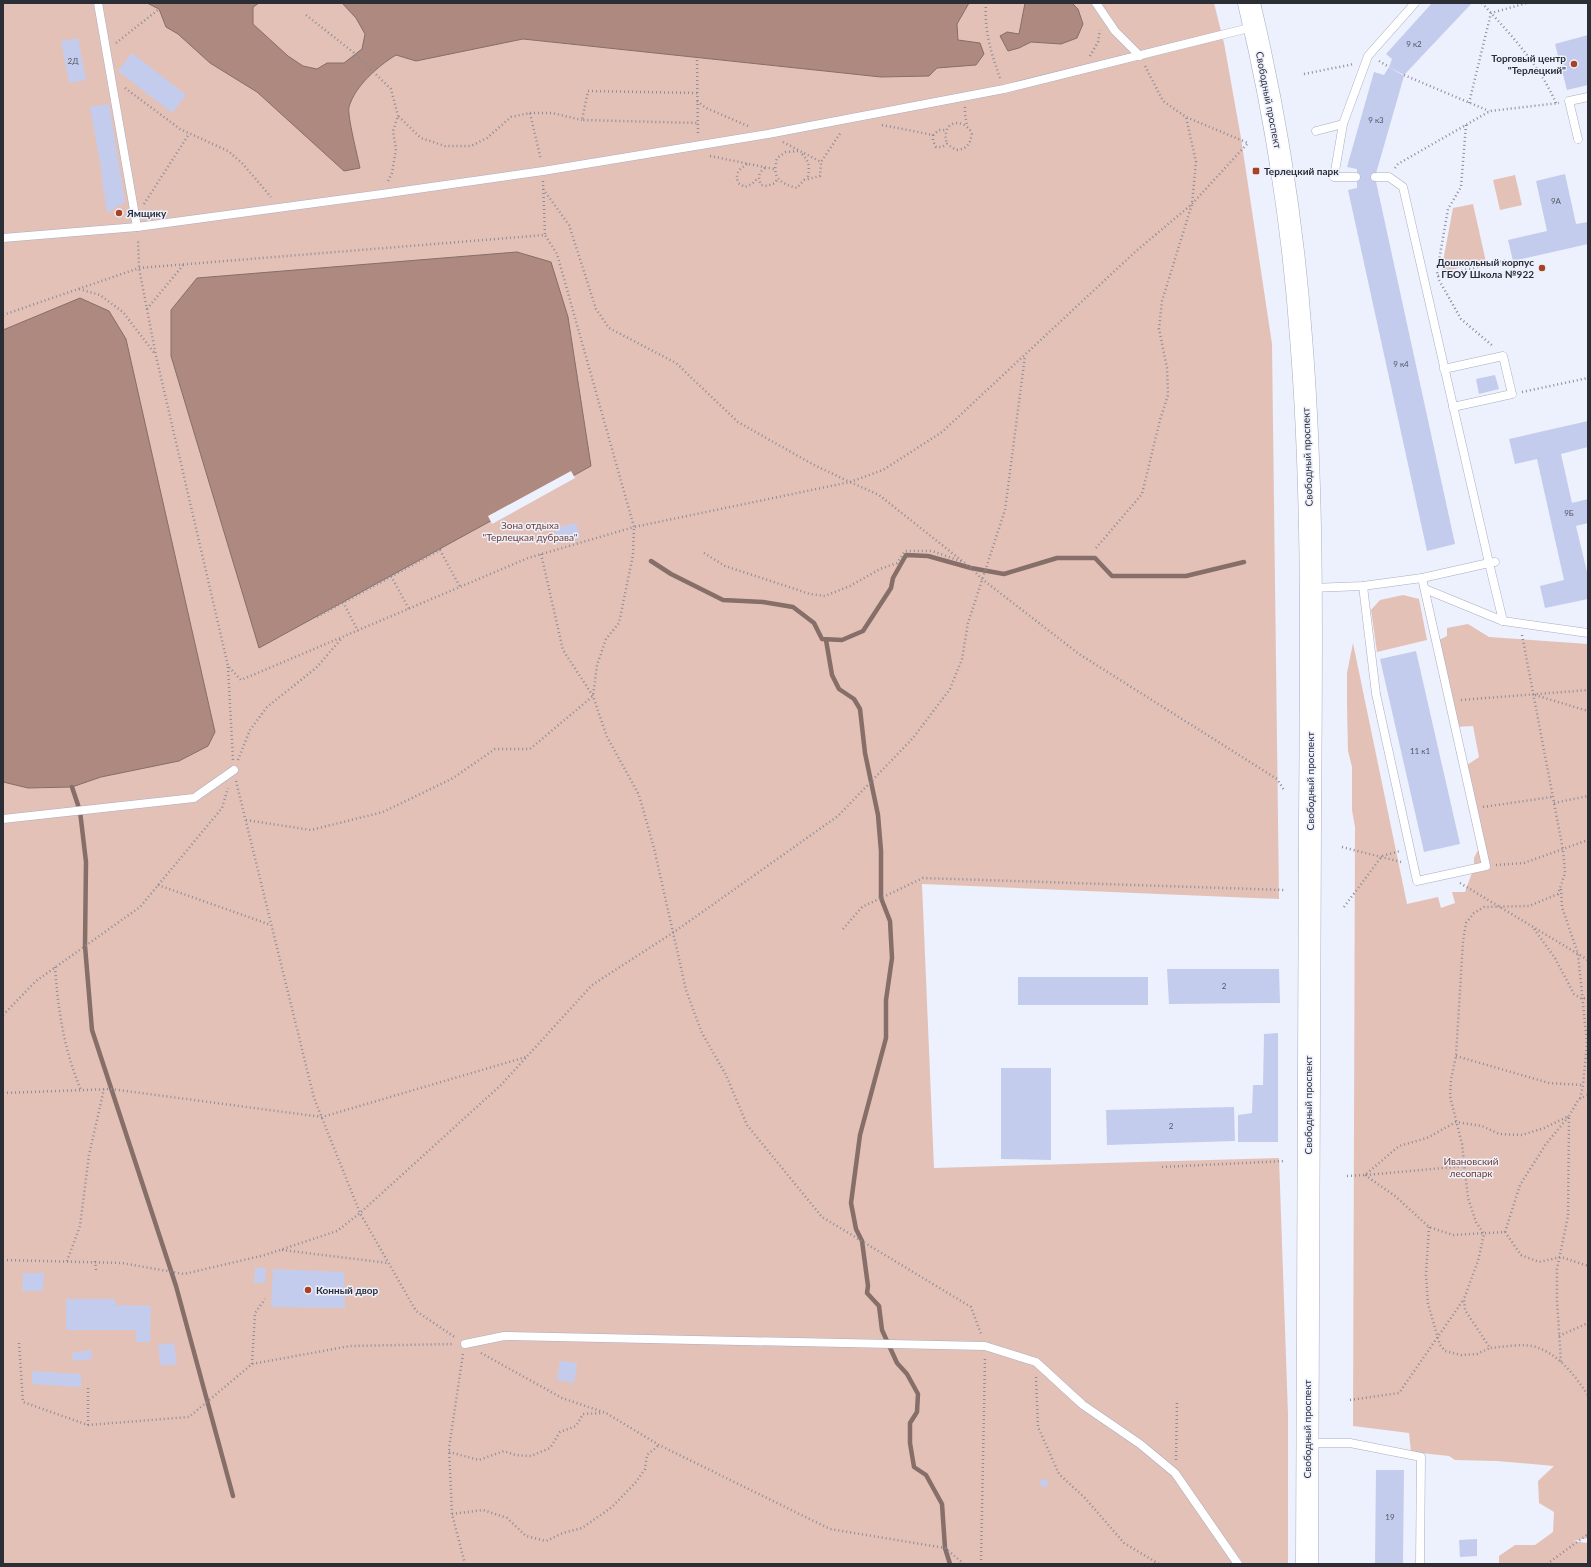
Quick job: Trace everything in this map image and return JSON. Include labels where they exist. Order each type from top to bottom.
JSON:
[{"type":"main road","name":"Свободный проспект","points":[[1249,3],[1255,27],[1281,167],[1301,336],[1308,463],[1310,588],[1307,1564]]},
{"type":"lane","points":[[98,3],[137,227]]},
{"type":"lane","points":[[1096,3],[1115,31],[1140,56]]},
{"type":"lane","points":[[1356,177],[1334,177],[1343,124],[1368,56],[1416,3]]},
{"type":"lane","points":[[3,238],[137,227],[382,194],[543,171],[768,134],[1004,89],[1255,27]]},
{"type":"lane","points":[[1578,139],[1569,101],[1588,97]]},
{"type":"lane","points":[[1316,131],[1343,124]]},
{"type":"lane","points":[[1376,177],[1389,177],[1402,187],[1453,408],[1492,562],[1503,621]]},
{"type":"lane","points":[[1444,369],[1503,356],[1512,394],[1453,408]]},
{"type":"lane","points":[[1310,588],[1363,586],[1422,578],[1492,562]]},
{"type":"lane","points":[[1363,586],[1376,694],[1417,881],[1486,866],[1422,578]]},
{"type":"lane","points":[[1425,589],[1503,621],[1588,633]]},
{"type":"lane","points":[[3,819],[194,798],[234,770]]},
{"type":"lane","points":[[465,1344],[504,1336],[985,1346],[1036,1362],[1083,1405],[1140,1444],[1175,1473],[1238,1564]]},
{"type":"lane","points":[[1307,1443],[1350,1443],[1421,1457],[1420,1564]]},
{"type":"path","points":[[986,3],[984,22],[992,57],[1004,89]]},
{"type":"path","points":[[1076,72],[1090,57],[1098,42],[1101,23],[1096,3]]},
{"type":"path","points":[[1482,3],[1524,50],[1548,85],[1556,103]]},
{"type":"path","points":[[1490,13],[1527,3]]},
{"type":"path","points":[[106,51],[159,9]]},
{"type":"path","points":[[1469,103],[1490,13]]},
{"type":"path","points":[[306,16],[352,52],[376,74],[391,90],[398,116],[421,138],[445,146],[471,146],[487,138],[511,117],[530,113],[552,113],[582,120],[698,123]]},
{"type":"path","points":[[228,666],[241,680],[541,554],[634,527],[850,482],[883,470],[942,432],[1025,356],[1134,252],[1192,204],[1248,143],[1186,117],[1163,100],[1140,56]]},
{"type":"path","points":[[697,60],[698,145]]},
{"type":"path","points":[[1304,74],[1366,62]]},
{"type":"path","points":[[111,76],[159,114],[190,134],[228,151],[242,163],[280,207]]},
{"type":"path","points":[[1404,76],[1490,111]]},
{"type":"path","points":[[582,120],[588,91],[697,93]]},
{"type":"path","points":[[966,96],[965,114],[967,126],[972,133],[970,142],[965,149],[956,150],[947,144],[945,138],[946,130],[950,125],[960,123],[967,126]]},
{"type":"path","points":[[697,101],[706,108],[768,134],[821,162]]},
{"type":"path","points":[[1389,177],[1398,164],[1490,111],[1569,101]]},
{"type":"path","points":[[246,820],[311,830],[383,812],[453,778],[495,749],[530,749],[593,696],[597,665],[606,639],[619,623],[621,616],[633,555],[634,527],[557,254],[545,235],[543,171],[530,113]]},
{"type":"path","points":[[382,194],[392,173],[396,149],[393,131],[398,116]]},
{"type":"path","points":[[1096,548],[1142,494],[1160,420],[1168,395],[1167,368],[1159,329],[1162,301],[1192,204],[1196,162],[1186,117]]},
{"type":"path","points":[[807,180],[810,168],[808,160],[799,151],[786,152],[777,158],[774,169],[778,178],[784,185],[797,188],[807,180],[820,176],[821,162],[850,118]]},
{"type":"path","points":[[880,124],[933,135]]},
{"type":"path","points":[[1466,125],[1460,187],[1448,209],[1436,272],[1461,319],[1503,356]]},
{"type":"path","points":[[933,135],[939,130],[946,130]]},
{"type":"path","points":[[136,217],[190,134]]},
{"type":"path","points":[[933,135],[933,141],[936,147],[942,148],[947,144]]},
{"type":"path","points":[[704,155],[774,169]]},
{"type":"path","points":[[747,164],[738,170],[736,176],[738,183],[745,187],[752,184],[758,178],[760,172],[765,167]]},
{"type":"path","points":[[758,178],[761,185],[767,186],[775,183],[778,178]]},
{"type":"path","points":[[543,189],[568,225],[596,309],[609,328],[676,363],[738,422],[814,465],[879,495],[965,563],[982,579],[1079,654],[1277,779],[1284,790]]},
{"type":"path","points":[[137,227],[139,268],[156,356],[228,666],[234,770],[314,1098],[360,1213],[416,1311],[465,1344],[562,1398],[606,1413],[659,1445],[830,1529],[945,1548],[964,1564]]},
{"type":"path","points":[[3,315],[139,268],[545,235]]},
{"type":"path","points":[[1424,279],[1508,260]]},
{"type":"path","points":[[147,309],[184,264]]},
{"type":"path","points":[[79,289],[100,295],[123,312],[156,356]]},
{"type":"path","points":[[3,1260],[95,1261],[122,1263],[184,1274],[279,1250],[337,1231],[360,1213],[501,1085],[592,985],[674,932],[838,816],[913,738],[950,689],[959,667],[962,659],[968,623],[1005,510],[1025,356]]},
{"type":"path","points":[[1512,394],[1588,378]]},
{"type":"path","points":[[317,617],[440,550],[460,587]]},
{"type":"path","points":[[704,553],[726,566],[810,594],[825,596],[850,586],[880,569],[897,563],[905,550],[932,551],[965,563]]},
{"type":"path","points":[[541,554],[563,650],[593,696],[607,736],[639,795],[654,848],[686,990],[702,1033],[726,1075],[747,1125],[822,1217],[971,1307],[985,1346],[981,1564]]},
{"type":"path","points":[[391,576],[409,609]]},
{"type":"path","points":[[343,602],[358,631]]},
{"type":"path","points":[[1505,1232],[1520,1185],[1546,1144],[1569,1116],[1579,1099],[1583,1085],[1588,1043],[1578,954],[1562,907],[1561,889],[1565,873],[1563,850],[1519,624]]},
{"type":"path","points":[[3,1015],[36,980],[140,907],[222,808],[234,770],[250,730],[267,707],[316,668],[343,637]]},
{"type":"path","points":[[1449,701],[1588,690]]},
{"type":"path","points":[[1532,694],[1588,711]]},
{"type":"path","points":[[1554,803],[1588,796]]},
{"type":"path","points":[[1473,809],[1552,797]]},
{"type":"path","points":[[1486,866],[1524,863],[1588,840]]},
{"type":"path","points":[[1342,847],[1413,865]]},
{"type":"path","points":[[1344,907],[1382,856],[1410,848]]},
{"type":"path","points":[[1446,875],[1588,960]]},
{"type":"path","points":[[843,928],[862,907],[923,878],[1285,890]]},
{"type":"path","points":[[158,885],[272,925]]},
{"type":"path","points":[[1350,1400],[1399,1393],[1464,1299],[1478,1261],[1484,1234],[1476,1222],[1468,1198],[1462,1144],[1450,1096],[1451,1080],[1456,1056],[1466,923],[1474,913],[1484,907],[1501,908],[1529,906],[1558,894],[1561,889]]},
{"type":"path","points":[[1533,927],[1555,958],[1574,994],[1582,999]]},
{"type":"path","points":[[55,967],[58,1010],[68,1054],[81,1090]]},
{"type":"path","points":[[1582,999],[1588,997]]},
{"type":"path","points":[[1456,1056],[1549,1083],[1583,1085]]},
{"type":"path","points":[[3,1093],[105,1089],[322,1117],[527,1057]]},
{"type":"path","points":[[67,1261],[80,1226],[89,1155],[105,1089]]},
{"type":"path","points":[[1579,1099],[1588,1095]]},
{"type":"path","points":[[1365,1175],[1399,1146],[1427,1138],[1456,1122],[1482,1126],[1499,1134],[1522,1135],[1544,1128],[1569,1116]]},
{"type":"path","points":[[1561,1362],[1557,1269],[1561,1257],[1568,1216],[1569,1116]]},
{"type":"path","points":[[1162,1167],[1286,1160]]},
{"type":"path","points":[[1347,1176],[1465,1166]]},
{"type":"path","points":[[1365,1175],[1395,1196],[1429,1227],[1453,1235],[1505,1232]]},
{"type":"path","points":[[1429,1227],[1426,1275],[1428,1304],[1439,1337],[1440,1345],[1445,1351],[1461,1354],[1477,1354],[1490,1348],[1536,1347],[1554,1356],[1570,1370],[1587,1394]]},
{"type":"path","points":[[1505,1232],[1521,1255],[1539,1262],[1561,1257],[1588,1266]]},
{"type":"path","points":[[279,1250],[388,1263]]},
{"type":"path","points":[[95,1261],[96,1270]]},
{"type":"path","points":[[252,1364],[255,1313],[265,1299]]},
{"type":"path","points":[[1464,1299],[1465,1310],[1490,1348]]},
{"type":"path","points":[[1559,1336],[1588,1323]]},
{"type":"path","points":[[19,1343],[23,1402],[88,1425],[188,1417],[252,1364],[350,1346],[465,1344]]},
{"type":"path","points":[[465,1344],[449,1452],[452,1514],[465,1564]]},
{"type":"path","points":[[1036,1362],[1038,1427],[1059,1474],[1085,1498],[1124,1543],[1159,1564]]},
{"type":"path","points":[[88,1388],[88,1425]]},
{"type":"path","points":[[1175,1473],[1177,1402]]},
{"type":"path","points":[[449,1452],[479,1460],[504,1451],[515,1455],[531,1456],[550,1448],[560,1432],[576,1426],[583,1414],[606,1413]]},
{"type":"path","points":[[452,1514],[483,1510],[507,1518],[526,1536],[546,1541],[563,1533],[582,1528],[612,1507],[636,1482],[645,1469],[647,1455],[659,1445]]},
{"type":"path","points":[[1549,1563],[1588,1534]]},
{"type":"green space","name":"Зона отдыха \"Терлецкая дубрава\"","points":[[3,3],[1214,3],[1224,43],[1241,138],[1272,344],[1279,899],[922,884],[934,1168],[1279,1158],[1288,1414],[1288,1564],[3,1564]]},
{"type":"green space","points":[[1515,175],[1522,205],[1500,210],[1493,180]]},
{"type":"green space","points":[[1473,204],[1486,262],[1441,272],[1453,208]]},
{"type":"green space","points":[[1403,595],[1419,599],[1427,640],[1377,652],[1371,610],[1380,600]]},
{"type":"green space","name":"Ивановский лесопарк","points":[[1468,624],[1489,637],[1588,644],[1588,1538],[1573,1541],[1588,1543],[1588,1564],[1499,1564],[1499,1556],[1515,1545],[1535,1545],[1553,1532],[1554,1512],[1539,1503],[1538,1481],[1554,1466],[1497,1461],[1455,1460],[1449,1456],[1411,1452],[1409,1433],[1353,1426],[1355,827],[1352,810],[1352,767],[1348,751],[1347,673],[1353,643],[1407,904],[1438,897],[1441,908],[1455,903],[1452,892],[1465,892],[1474,867],[1474,858],[1478,850],[1477,832],[1464,767],[1479,757],[1473,726],[1454,727],[1437,641],[1447,636],[1447,628]]},
{"type":"shaded area","points":[[147,3],[259,3],[253,7],[253,24],[288,56],[303,66],[317,69],[327,63],[344,63],[362,49],[365,34],[356,18],[342,3],[969,3],[957,24],[958,40],[980,43],[984,54],[976,65],[937,68],[929,76],[881,77],[523,39],[416,61],[396,55],[368,77],[352,99],[349,112],[360,168],[344,171],[257,92],[210,63],[178,34],[166,27],[159,9]]},
{"type":"shaded area","points":[[1025,3],[1072,3],[1078,9],[1083,24],[1077,38],[1061,44],[1031,42],[1019,48],[1008,51],[1000,36],[1007,32],[1019,34]]},
{"type":"shaded area","points":[[517,252],[551,262],[568,317],[591,466],[259,648],[171,356],[171,310],[197,278]]},
{"type":"shaded area","points":[[80,298],[109,311],[126,339],[215,732],[208,746],[179,761],[101,777],[72,787],[28,788],[3,782],[3,330]]},
{"type":"pier","points":[[571,471],[575,478],[492,524],[488,516]]},
{"type":"building","points":[[1432,3],[1472,3],[1404,75],[1389,67],[1392,59],[1386,54]]},
{"type":"building","name":"Торговый центр \"Терлецкий\"","points":[[1588,35],[1588,85],[1567,90],[1555,44]]},
{"type":"building","points":[[78,38],[86,80],[69,83],[61,41]]},
{"type":"building","points":[[132,53],[186,95],[172,113],[118,71]]},
{"type":"building","points":[[1389,67],[1404,76],[1375,177],[1455,544],[1427,551],[1348,190],[1357,188],[1357,169],[1347,167],[1374,72],[1384,75]]},
{"type":"building","points":[[109,104],[125,202],[107,213],[102,173],[90,107]]},
{"type":"building","points":[[1565,174],[1576,224],[1588,222],[1588,244],[1513,261],[1508,240],[1547,231],[1536,181]]},
{"type":"building","points":[[1495,375],[1499,389],[1479,394],[1476,379]]},
{"type":"building","points":[[1588,421],[1588,447],[1561,454],[1572,503],[1588,499],[1588,523],[1576,526],[1588,576],[1588,599],[1545,608],[1540,586],[1564,580],[1537,459],[1515,464],[1509,439]]},
{"type":"building","points":[[576,523],[580,538],[559,543],[555,528]]},
{"type":"building","points":[[1416,651],[1460,844],[1424,852],[1380,659]]},
{"type":"building","points":[[1167,969],[1279,969],[1280,1003],[1169,1004]]},
{"type":"building","points":[[1018,977],[1148,977],[1148,1005],[1018,1005]]},
{"type":"building","points":[[1278,1033],[1278,1142],[1238,1142],[1238,1115],[1252,1113],[1253,1085],[1263,1085],[1264,1034]]},
{"type":"building","points":[[1001,1068],[1051,1068],[1051,1160],[1001,1159]]},
{"type":"building","points":[[1234,1107],[1235,1141],[1107,1145],[1106,1110]]},
{"type":"building","points":[[255,1268],[266,1268],[265,1283],[254,1283]]},
{"type":"building","name":"Конный двор","points":[[273,1269],[344,1272],[345,1308],[271,1307]]},
{"type":"building","points":[[23,1273],[44,1273],[43,1291],[22,1291]]},
{"type":"building","points":[[66,1299],[115,1299],[115,1305],[151,1306],[150,1342],[136,1342],[136,1330],[66,1330]]},
{"type":"building","points":[[174,1343],[177,1364],[161,1366],[158,1345]]},
{"type":"building","points":[[91,1350],[92,1359],[73,1361],[72,1353]]},
{"type":"building","points":[[560,1361],[577,1363],[574,1383],[557,1380]]},
{"type":"building","points":[[32,1371],[81,1374],[81,1387],[32,1384]]},
{"type":"building","points":[[1376,1470],[1404,1470],[1403,1564],[1375,1564]]},
{"type":"building","points":[[1042,1479],[1046,1479],[1048,1483],[1046,1487],[1042,1487],[1040,1485],[1040,1481]]},
{"type":"building","points":[[1477,1539],[1477,1556],[1460,1557],[1459,1540]]},
{"type":"waterway","points":[[651,561],[671,574],[723,600],[763,602],[793,607],[814,623],[822,639],[842,640],[863,631],[891,588],[893,578],[906,555],[928,556],[971,568],[1004,574],[1057,558],[1095,558],[1112,576],[1186,576],[1244,562]]},
{"type":"waterway","points":[[826,640],[832,675],[839,689],[854,699],[860,709],[865,753],[878,815],[881,851],[881,898],[890,921],[892,958],[886,1000],[886,1038],[860,1135],[851,1203],[856,1229],[862,1241],[868,1286],[867,1293],[879,1306],[882,1330],[897,1363],[907,1374],[918,1394],[917,1412],[910,1423],[910,1443],[914,1467],[926,1475],[942,1504],[945,1548],[950,1564]]},
{"type":"waterway","points":[[72,787],[80,811],[86,862],[85,946],[92,1030],[176,1286],[233,1496]]},
{"type":"place","name":"Торговый центр \"Терлецкий\"","points":[[1574,64]]},
{"type":"place","name":"Терлецкий парк","points":[[1256,171]]},
{"type":"place","name":"Ямщику","points":[[119,213]]},
{"type":"place","name":"Дошкольный корпус ГБОУ Школа №922","points":[[1542,268]]},
{"type":"place","name":"Конный двор","points":[[308,1290]]}]
